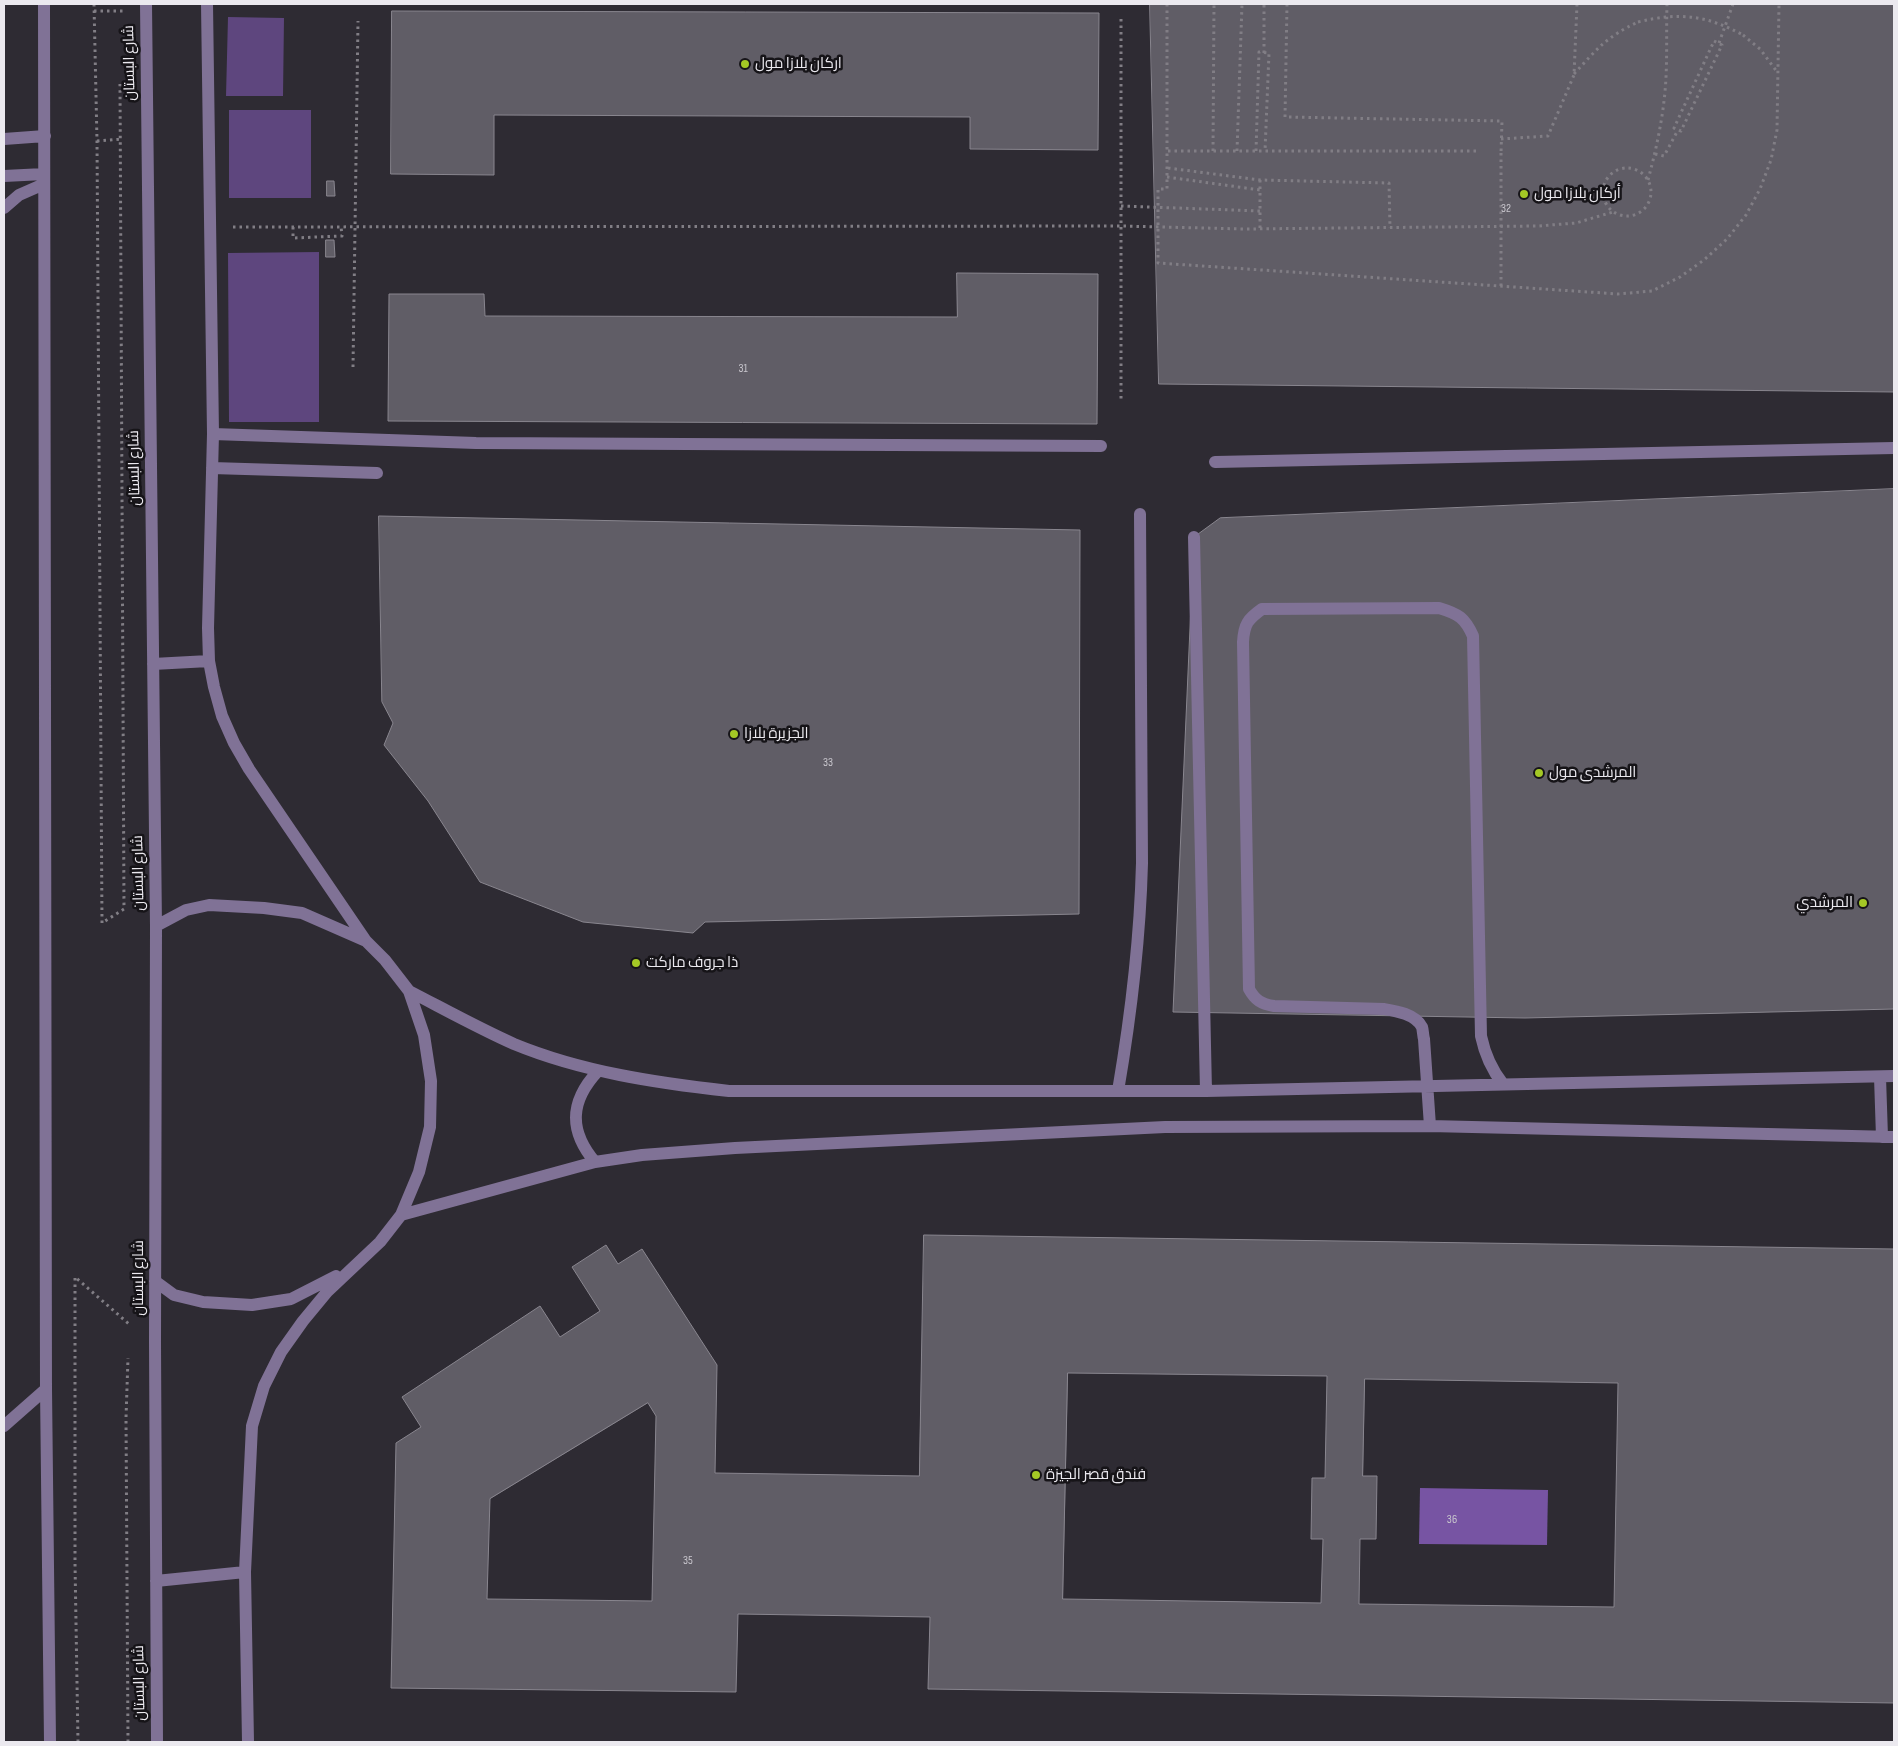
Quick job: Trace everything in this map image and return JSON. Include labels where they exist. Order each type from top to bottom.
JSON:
[{"type":"street","points":[[44,4],[46,1389],[50,1742]]},
{"type":"street","name":"شارع البستان","points":[[146,4],[156,926],[157,1742]]},
{"type":"street","points":[[207,4],[213,434],[208,628],[209,662],[214,687],[222,716],[248,769],[366,941],[385,960],[409,991],[424,1035],[431,1081],[430,1127],[419,1172],[401,1215],[380,1242],[327,1292],[281,1352],[264,1386],[252,1426],[244,1572],[248,1742]]},
{"type":"street","points":[[4,139],[45,136]]},
{"type":"street","points":[[4,176],[44,179]]},
{"type":"street","points":[[4,208],[19,194],[44,179]]},
{"type":"street","points":[[213,434],[476,443],[1101,446]]},
{"type":"street","points":[[1215,462],[1894,448]]},
{"type":"street","points":[[212,468],[377,473]]},
{"type":"street","points":[[1118,1091],[1135,978],[1140,911],[1140,514]]},
{"type":"street","points":[[1194,538],[1206,1091]]},
{"type":"street","points":[[1430,1126],[1422,1026],[1410,1016],[1384,1009],[1269,1006],[1254,998],[1249,989],[1243,642],[1244,629],[1250,618],[1262,609],[1439,608],[1456,613],[1467,623],[1473,636],[1481,1036],[1485,1054],[1492,1070],[1503,1084]]},
{"type":"street","points":[[153,664],[209,662]]},
{"type":"street","points":[[156,926],[186,910],[209,905],[264,908],[302,913],[366,941]]},
{"type":"street","points":[[409,991],[515,1044],[563,1061],[598,1070],[673,1084],[729,1091],[1206,1091],[1894,1076]]},
{"type":"street","points":[[595,1162],[584,1149],[578,1133],[576,1116],[579,1098],[586,1083],[598,1070]]},
{"type":"street","points":[[401,1215],[595,1162],[642,1155],[735,1148],[1165,1127],[1430,1126],[1888,1137],[1880,1077]]},
{"type":"street","points":[[156,1281],[174,1295],[203,1302],[252,1305],[291,1299],[323,1284],[353,1266]]},
{"type":"street","points":[[4,1426],[46,1389]]},
{"type":"street","points":[[156,1581],[244,1572]]},
{"type":"path","points":[[94,4],[97,150],[102,923],[124,909],[120,80]]},
{"type":"path","points":[[120,4],[120,21]]},
{"type":"path","points":[[1167,4],[1168,189],[1158,190],[1158,263],[1618,294],[1652,291],[1680,277],[1704,260],[1732,233],[1746,215],[1760,188],[1771,160],[1777,130],[1779,4]]},
{"type":"path","points":[[1213,151],[1214,4]]},
{"type":"path","points":[[1237,151],[1242,4]]},
{"type":"path","points":[[1264,4],[1264,53]]},
{"type":"path","points":[[1287,4],[1285,117],[1502,121],[1501,286]]},
{"type":"path","points":[[1574,75],[1576,4]]},
{"type":"path","points":[[1648,180],[1655,154],[1665,92],[1667,4]]},
{"type":"path","points":[[1719,43],[1714,41],[1674,128],[1681,132],[1722,45],[1719,43],[1733,4]]},
{"type":"path","points":[[1501,139],[1548,136],[1574,75],[1602,43],[1619,31],[1638,22],[1659,17],[1681,15],[1723,24],[1743,35],[1760,49],[1778,74]]},
{"type":"path","points":[[1121,19],[1121,399]]},
{"type":"path","points":[[353,367],[358,21]]},
{"type":"path","points":[[1256,151],[1259,52],[1269,53],[1265,151]]},
{"type":"path","points":[[1655,154],[1664,156],[1678,130]]},
{"type":"path","points":[[1168,151],[1478,151]]},
{"type":"path","points":[[1168,168],[1260,180],[1389,183],[1390,228]]},
{"type":"path","points":[[1631,168],[1641,172],[1648,180],[1651,191],[1649,201],[1643,210],[1634,215],[1623,216],[1613,212],[1606,204],[1603,193],[1605,183],[1611,174],[1620,169],[1631,168]]},
{"type":"path","points":[[1167,177],[1260,190]]},
{"type":"path","points":[[1260,180],[1260,229]]},
{"type":"path","points":[[1121,206],[1260,212]]},
{"type":"path","points":[[210,228],[341,226],[1390,228],[1557,226],[1613,212]]},
{"type":"path","points":[[292,227],[293,238],[342,236],[341,226]]},
{"type":"path","points":[[78,1742],[75,1563],[76,1277],[130,1323],[129,1333]]},
{"type":"path","points":[[128,1352],[126,1418],[128,1742]]},
{"type":"shaded area","points":[[228,17],[284,18],[283,96],[226,96]]},
{"type":"shaded area","points":[[229,110],[311,110],[311,198],[229,198]]},
{"type":"shaded area","points":[[319,252],[319,422],[229,422],[228,253]]},
{"type":"shaded area","points":[[1420,1488],[1548,1490],[1547,1545],[1419,1544]]},
{"type":"building","name":"أركان بلازا مول","points":[[1150,4],[1894,4],[1894,392],[1159,384]]},
{"type":"building","name":"اركان بلازا مول","points":[[392,11],[1099,13],[1098,150],[970,149],[970,117],[494,115],[494,175],[391,174]]},
{"type":"building","points":[[327,181],[334,181],[335,196],[327,196]]},
{"type":"building","points":[[326,240],[334,240],[335,257],[326,257]]},
{"type":"building","points":[[957,273],[1098,274],[1097,424],[388,421],[389,294],[484,294],[485,316],[957,317]]},
{"type":"building","name":"المرشدى مول","points":[[1894,489],[1894,1009],[1525,1018],[1173,1012],[1194,537],[1220,518]]},
{"type":"building","name":"الجزيرة بلازا","points":[[379,516],[1080,530],[1079,914],[705,922],[693,933],[583,922],[480,882],[428,801],[384,745],[393,723],[382,702]]},
{"type":"building","points":[[924,1235],[1894,1249],[1894,1703],[928,1689],[930,1617],[738,1614],[736,1692],[391,1688],[396,1443],[421,1427],[402,1397],[540,1306],[560,1337],[600,1311],[572,1267],[606,1245],[618,1264],[642,1249],[717,1365],[715,1473],[919,1476]],"holes":[[[1068,1373],[1327,1376],[1325,1478],[1312,1478],[1311,1539],[1323,1539],[1321,1603],[1063,1599]],[[1365,1379],[1618,1383],[1614,1607],[1359,1604],[1360,1539],[1376,1539],[1377,1476],[1363,1476]],[[648,1403],[656,1416],[652,1601],[487,1599],[490,1499]]]},
{"type":"place","name":"اركان بلازا مول","points":[[745,64]]},
{"type":"place","name":"أركان بلازا مول","points":[[1524,194]]},
{"type":"place","name":"الجزيرة بلازا","points":[[734,734]]},
{"type":"place","name":"المرشدى مول","points":[[1539,773]]},
{"type":"place","name":"المرشدي","points":[[1863,903]]},
{"type":"place","name":"ذا جروف ماركت","points":[[636,963]]},
{"type":"place","name":"فندق قصر الجيزة","points":[[1036,1475]]}]
